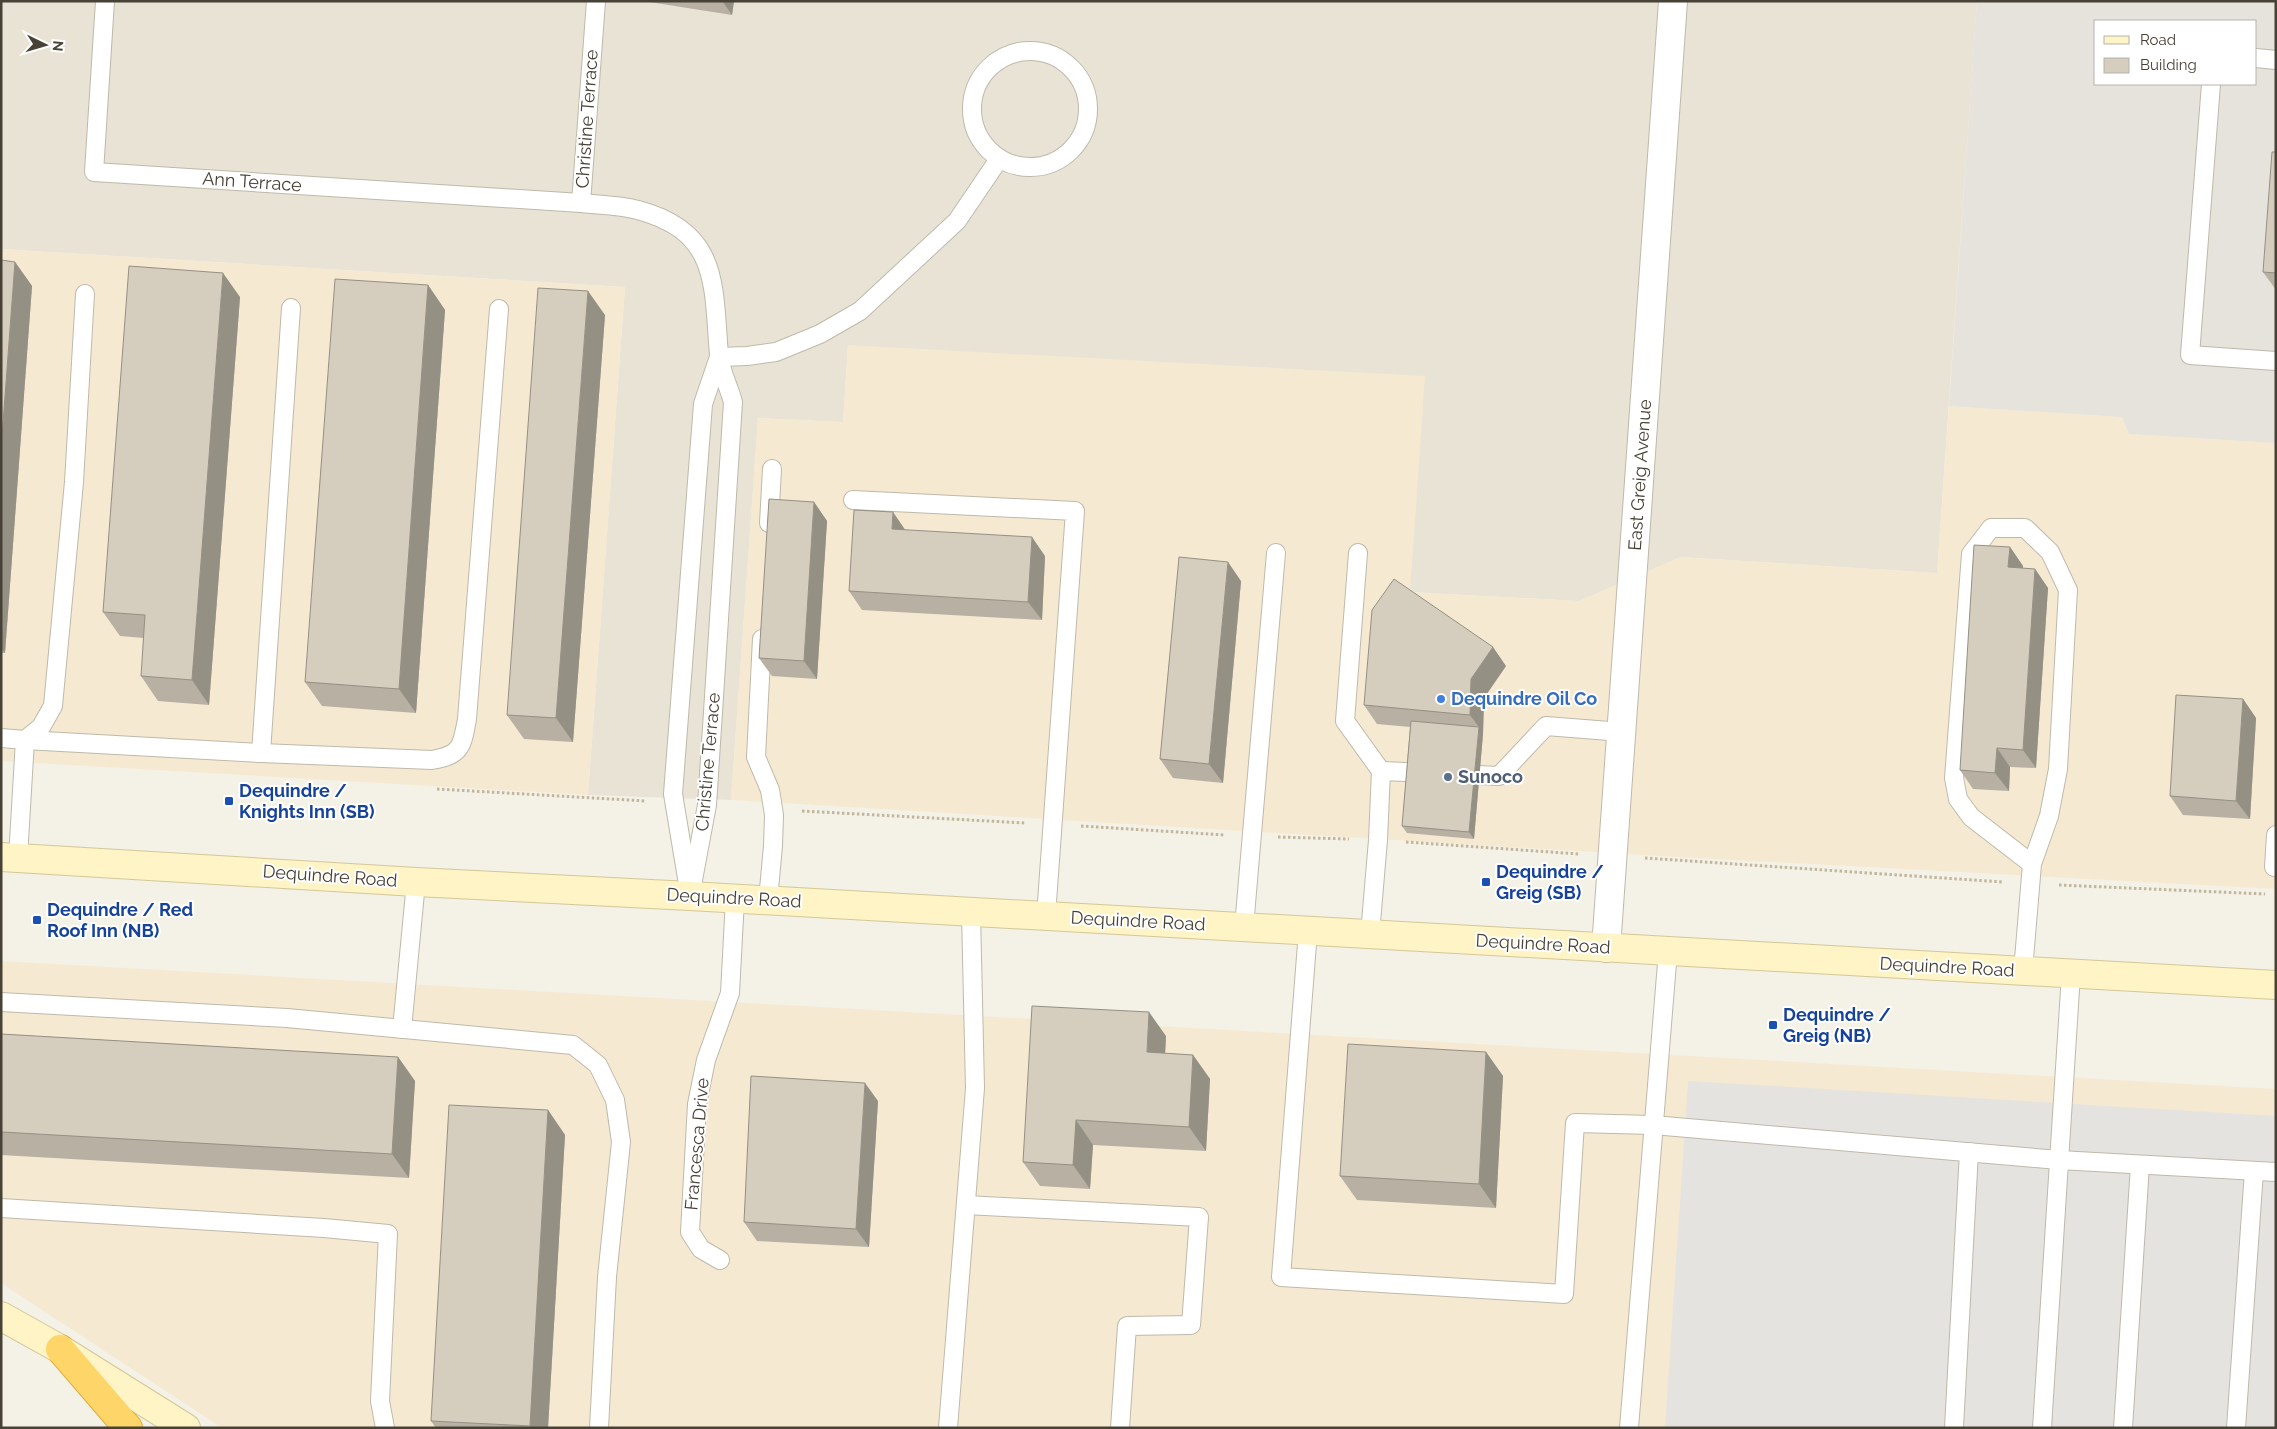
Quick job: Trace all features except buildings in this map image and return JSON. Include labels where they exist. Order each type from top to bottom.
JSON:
[{"type":"highway","points":[[60,1350],[128,1428]]},
{"type":"main road","name":"Dequindre Road","points":[[10,857],[416,882],[2276,985]]},
{"type":"main road","points":[[1,1316],[186,1428]]},
{"type":"street","name":"East Greig Avenue","points":[[1606,948],[1673,1]]},
{"type":"lane","name":"Ann Terrace","points":[[105,1],[94,172],[581,203]]},
{"type":"lane","name":"Christine Terrace","points":[[596,1],[581,203],[636,209],[667,220],[687,234],[699,248],[711,273],[717,309],[719,357],[733,402],[707,805],[690,896]]},
{"type":"lane","points":[[1020,51],[1041,52],[1060,59],[1076,72],[1084,88],[1088,106],[1086,124],[1079,140],[1067,154],[1052,164],[1034,168],[1016,166],[999,159],[984,146],[974,128],[971,108],[975,88],[986,70],[1002,58],[1020,51]]},
{"type":"lane","points":[[2257,58],[2276,60]]},
{"type":"lane","points":[[2211,85],[2190,355],[2276,361]]},
{"type":"lane","points":[[719,357],[776,352],[820,334],[860,311],[957,221],[999,159]]},
{"type":"lane","points":[[10,857],[26,740],[41,727],[53,706],[74,482],[85,294]]},
{"type":"lane","points":[[261,753],[291,308]]},
{"type":"lane","points":[[1,738],[261,753],[432,760],[450,756],[462,745],[467,719],[499,309]]},
{"type":"lane","name":"Christine Terrace","points":[[690,896],[674,794],[703,404],[719,357]]},
{"type":"lane","points":[[768,538],[772,469]]},
{"type":"lane","points":[[853,500],[1075,512],[1046,916]]},
{"type":"lane","points":[[2023,971],[2032,864],[2049,816],[2058,768],[2068,590],[2050,552],[2025,528],[1991,528],[1971,554],[1954,778],[1958,799],[1972,817],[2032,864]]},
{"type":"lane","points":[[1244,927],[1276,553]]},
{"type":"lane","points":[[1358,553],[1345,721],[1382,770],[1370,934]]},
{"type":"lane","points":[[763,618],[756,756],[770,790],[774,815],[774,846],[768,900]]},
{"type":"lane","points":[[1382,770],[1499,776],[1546,726],[1622,732]]},
{"type":"lane","points":[[2275,867],[2276,835]]},
{"type":"lane","points":[[402,1028],[416,882]]},
{"type":"lane","name":"Francesca Drive","points":[[720,1260],[701,1249],[690,1232],[690,1214],[696,1104],[706,1060],[730,993],[735,899]]},
{"type":"lane","points":[[948,1428],[975,1088],[971,913]]},
{"type":"lane","points":[[1308,931],[1281,1277],[1564,1294],[1574,1123],[1653,1125],[2059,1160],[2276,1172]]},
{"type":"lane","points":[[1629,1428],[1668,951]]},
{"type":"lane","points":[[2042,1428],[2071,974]]},
{"type":"lane","points":[[1,1002],[287,1018],[573,1045],[598,1065],[615,1100],[621,1142],[607,1277],[599,1428]]},
{"type":"lane","points":[[1954,1428],[1969,1152]]},
{"type":"lane","points":[[2123,1428],[2140,1165]]},
{"type":"lane","points":[[2236,1428],[2254,1171]]},
{"type":"lane","points":[[966,1205],[1199,1217],[1191,1325],[1127,1326],[1120,1428]]},
{"type":"lane","points":[[1,1208],[324,1228],[388,1234],[380,1401],[385,1428]]},
{"type":"path","points":[[1641,858],[2030,883],[2266,894]]},
{"type":"shaded area","points":[[1,1],[1977,1],[1937,573],[1681,557],[1579,601],[1409,592],[848,345],[843,422],[758,418],[731,800],[588,795],[625,287],[1,249]]},
{"type":"shaded area","points":[[1977,1],[2276,1],[2276,443],[2129,434],[2122,417],[1949,406]]},
{"type":"shaded area","points":[[1,249],[625,287],[588,795],[1,761]]},
{"type":"shaded area","points":[[848,345],[1425,376],[1410,592],[1579,601],[1681,557],[1937,573],[1949,406],[2122,417],[2129,434],[2276,443],[2276,889],[1659,856],[731,800],[758,418],[843,422]]},
{"type":"shaded area","points":[[1,961],[2276,1089],[2276,1428],[222,1428],[1,1283]]},
{"type":"shaded area","points":[[1688,1081],[2276,1116],[2276,1428],[1665,1428]]},
{"type":"place","name":"Dequindre Oil Co","points":[[1441,699]]},
{"type":"place","name":"Sunoco","points":[[1448,777]]},
{"type":"place","name":"Dequindre / Knights Inn (SB)","points":[[229,801]]},
{"type":"place","name":"Dequindre / Greig (SB)","points":[[1486,882]]},
{"type":"place","name":"Dequindre / Red Roof Inn (NB)","points":[[37,920]]},
{"type":"place","name":"Dequindre / Greig (NB)","points":[[1773,1025]]}]
